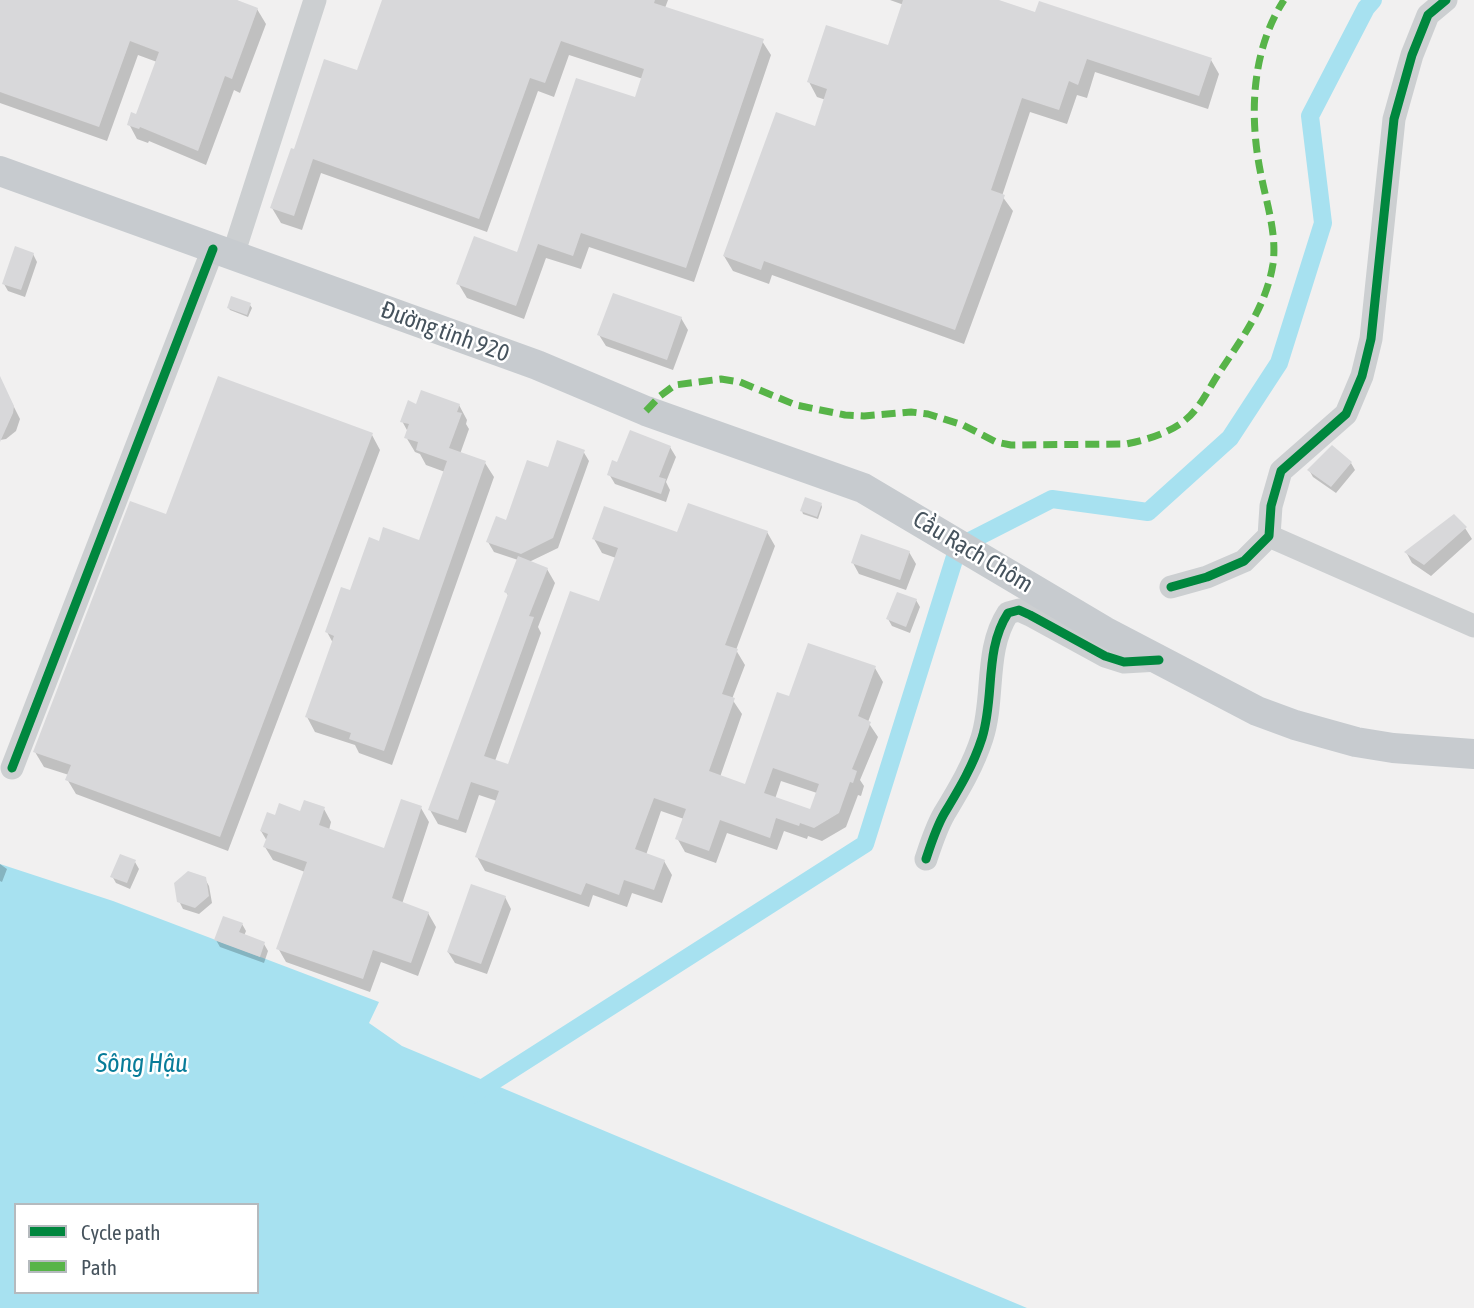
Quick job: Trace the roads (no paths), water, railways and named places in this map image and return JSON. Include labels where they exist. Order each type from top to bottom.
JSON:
[{"type":"main road","name":"Đường tỉnh 920","points":[[0,171],[537,365],[646,411],[863,488],[887,500]]},
{"type":"main road","name":"Cầu Rạch Chôm","points":[[887,500],[1104,631],[1159,660]]},
{"type":"main road","points":[[1159,660],[1257,711],[1295,725],[1356,742],[1393,748],[1474,754]]},
{"type":"street","points":[[12,768],[223,252],[315,0]]},
{"type":"street","points":[[1171,587],[1207,577],[1244,561],[1269,536],[1271,506],[1281,471],[1346,414],[1362,376],[1371,339],[1394,119],[1412,55],[1428,15],[1446,0]]},
{"type":"street","points":[[1269,536],[1474,626]]},
{"type":"street","points":[[926,859],[943,815],[962,785],[983,737],[996,641],[1008,612],[1019,610],[1105,656],[1124,662],[1159,660]]},
{"type":"water","name":"Sông Hậu","points":[[0,864],[113,901],[379,1002],[369,1023],[402,1046],[1027,1308],[0,1308]]},
{"type":"waterway","points":[[472,1095],[865,844],[958,547],[1052,499],[1148,512],[1230,438],[1279,363],[1323,223],[1310,116],[1366,8],[1373,0]]}]
